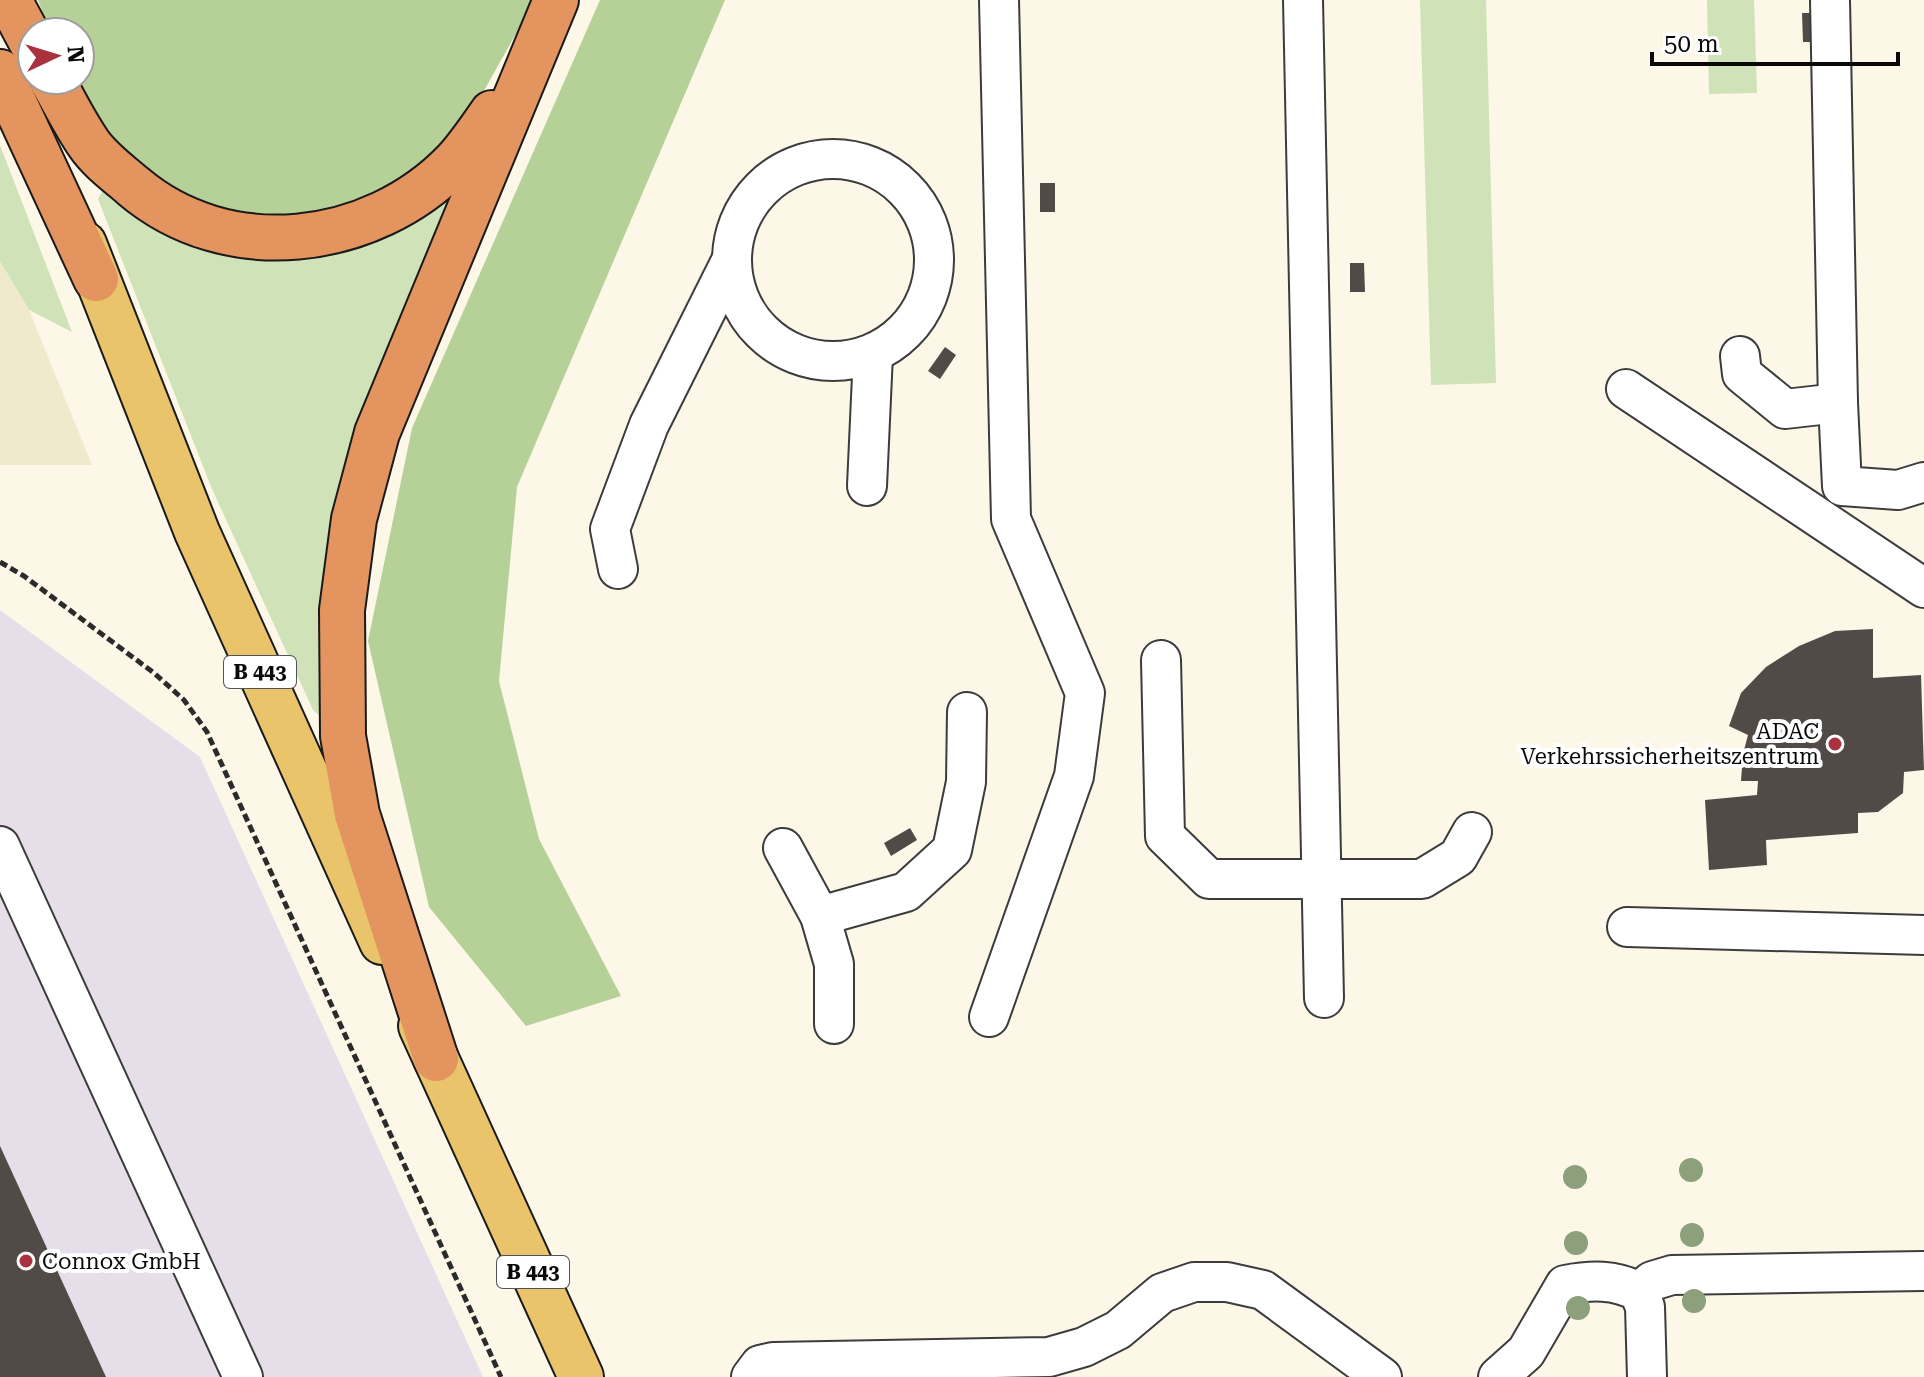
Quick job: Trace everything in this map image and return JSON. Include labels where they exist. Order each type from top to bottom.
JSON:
[{"type":"highway","points":[[436,1059],[357,814],[343,736],[342,610],[354,519],[377,433],[556,0]]},
{"type":"highway","points":[[61,96],[90,146],[147,198],[182,219],[221,232],[254,238],[299,238],[343,230],[419,192],[455,162],[490,117],[537,44]]},
{"type":"highway","points":[[0,72],[96,279]]},
{"type":"main road","name":"B 443","points":[[0,10],[96,279],[197,532],[581,1377]]},
{"type":"lane","points":[[989,1017],[1074,776],[1085,693],[1011,519],[999,0]]},
{"type":"lane","points":[[1303,0],[1324,998]]},
{"type":"lane","points":[[1830,0],[1842,486],[1838,529]]},
{"type":"lane","points":[[841,158],[874,166],[902,185],[923,211],[934,244],[934,278],[923,309],[902,336],[873,354],[841,362],[807,359],[777,346],[753,323],[736,294],[731,261],[736,228],[752,197],[777,174],[808,161],[841,158]]},
{"type":"lane","points":[[618,569],[610,529],[649,425],[731,261]]},
{"type":"lane","points":[[867,486],[873,354]]},
{"type":"lane","points":[[1740,356],[1742,374],[1785,409],[1838,403]]},
{"type":"lane","points":[[1626,389],[1924,588]]},
{"type":"lane","points":[[1842,486],[1898,490],[1924,482]]},
{"type":"lane","points":[[1161,660],[1165,836],[1209,879],[1422,879],[1458,857],[1472,832]]},
{"type":"lane","points":[[820,916],[906,892],[952,850],[966,782],[967,712]]},
{"type":"lane","points":[[0,846],[243,1377]]},
{"type":"lane","points":[[783,848],[820,916],[834,964],[834,1024]]},
{"type":"lane","points":[[1627,927],[1924,935]]},
{"type":"lane","points":[[1639,1292],[1652,1281],[1672,1275],[1924,1271]]},
{"type":"lane","points":[[1498,1377],[1526,1352],[1565,1285],[1589,1280],[1624,1283],[1639,1292],[1645,1307],[1647,1377]]},
{"type":"lane","points":[[751,1377],[760,1365],[773,1362],[1042,1367],[1118,1330],[1162,1293],[1194,1282],[1227,1282],[1263,1290],[1382,1377]]},
{"type":"path","points":[[0,562],[24,576],[154,673],[184,700],[207,732],[501,1377]]},
{"type":"shaded area","points":[[0,261],[29,310],[92,465],[0,465]]},
{"type":"shaded area","points":[[0,610],[200,757],[483,1377],[0,1377]]},
{"type":"green space","points":[[38,0],[532,0],[481,96],[431,161],[369,200],[288,217],[230,212],[157,184],[115,142],[86,96],[96,96],[96,16],[44,16]]},
{"type":"green space","points":[[600,0],[725,0],[517,487],[499,681],[539,839],[621,996],[526,1026],[429,907],[368,641],[412,428]]},
{"type":"green space","points":[[1420,0],[1486,0],[1496,383],[1431,385]]},
{"type":"green space","points":[[1707,0],[1754,0],[1757,93],[1709,94]]},
{"type":"green space","points":[[490,117],[377,433],[343,736],[313,710],[212,489],[98,199],[114,169],[299,238]]},
{"type":"green space","points":[[0,145],[72,332],[29,310],[0,261]]},
{"type":"building","points":[[1802,13],[1818,13],[1817,42],[1803,42]]},
{"type":"building","points":[[1040,183],[1055,183],[1055,212],[1040,212]]},
{"type":"building","points":[[1350,263],[1364,263],[1365,292],[1350,292]]},
{"type":"building","points":[[945,347],[956,355],[940,379],[928,371]]},
{"type":"building","name":"ADAC Verkehrssicherheitszentrum","points":[[1873,629],[1873,678],[1921,675],[1924,770],[1904,772],[1903,793],[1878,812],[1858,813],[1858,833],[1766,840],[1767,865],[1709,870],[1705,800],[1757,795],[1758,781],[1741,781],[1748,735],[1729,726],[1741,693],[1766,667],[1799,646],[1835,631]]},
{"type":"building","points":[[910,828],[917,840],[891,856],[884,843]]},
{"type":"building","name":"Connox GmbH","points":[[0,1146],[106,1377],[0,1377]]},
{"type":"place","name":"ADAC Verkehrssicherheitszentrum","points":[[1835,744]]},
{"type":"place","name":"Connox GmbH","points":[[26,1261]]}]
